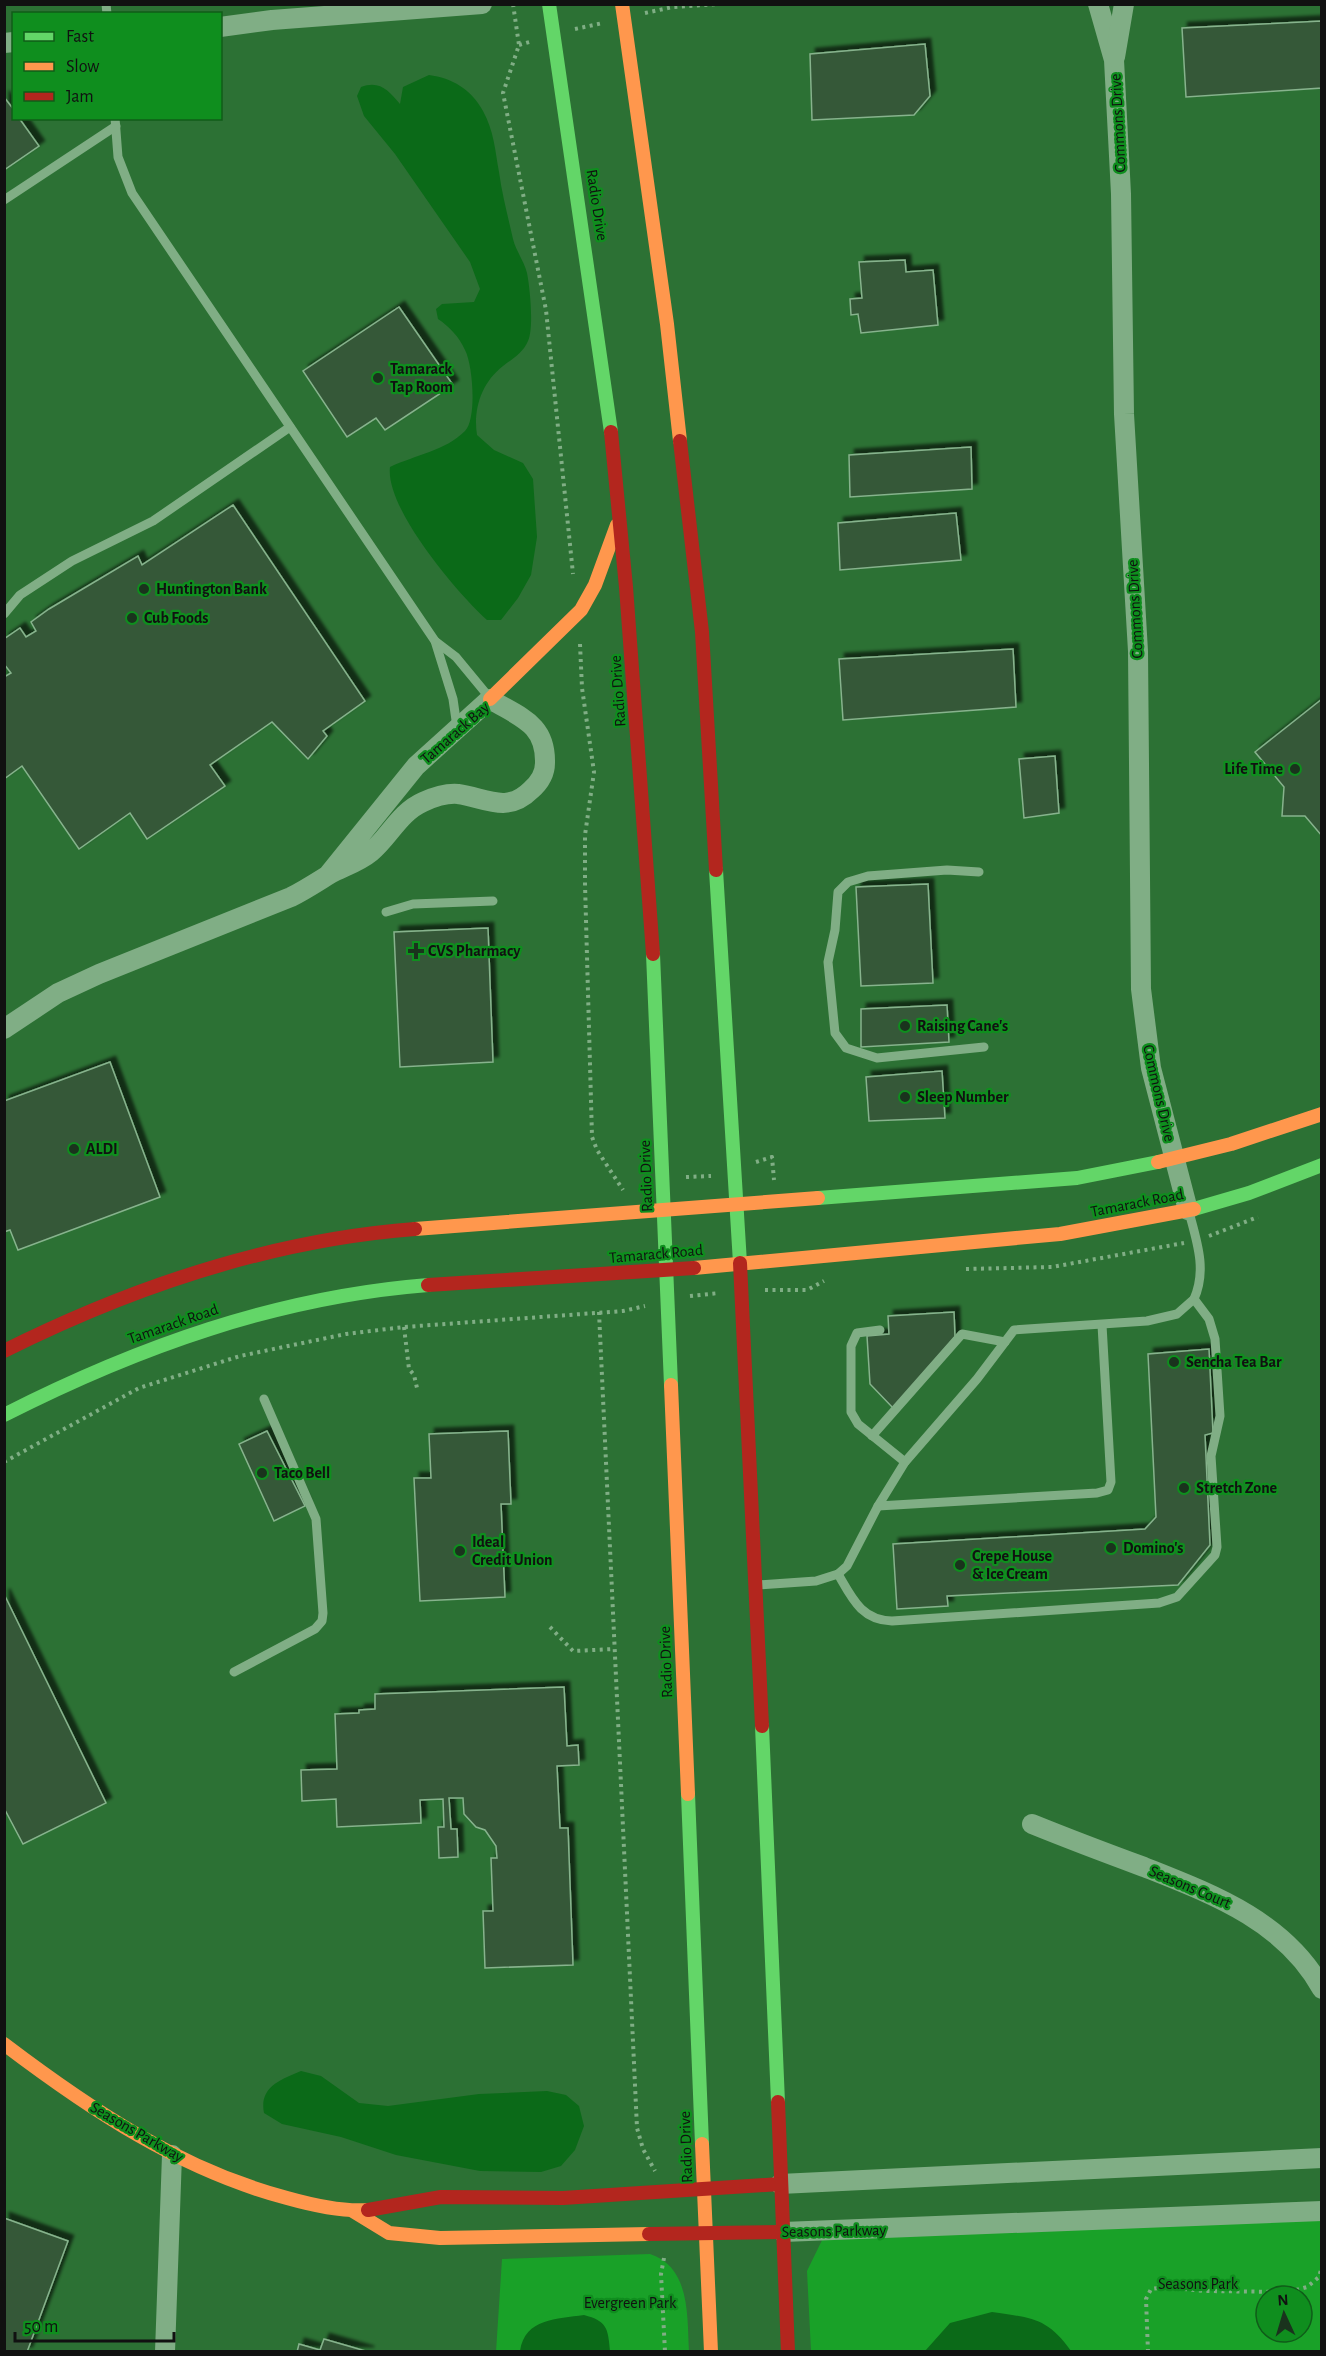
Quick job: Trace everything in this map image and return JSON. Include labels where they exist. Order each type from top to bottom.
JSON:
[{"type":"main road","name":"Radio Drive","points":[[549,4],[593,296],[620,518],[652,927],[711,2352]]},
{"type":"main road","points":[[622,11],[674,378],[702,632],[713,843],[743,1291],[788,2352]]},
{"type":"main road","points":[[490,699],[581,610],[598,577],[620,518]]},
{"type":"main road","name":"Tamarack Road","points":[[4,1351],[98,1306],[143,1288],[220,1263],[276,1249],[402,1230],[738,1206],[1077,1178],[1175,1160],[1233,1144],[1322,1114]]},
{"type":"main road","name":"Tamarack Road","points":[[4,1415],[71,1382],[164,1342],[228,1321],[350,1294],[411,1286],[666,1270],[1090,1230],[1188,1210],[1238,1197],[1322,1165]]},
{"type":"main road","name":"Seasons Parkway","points":[[4,2044],[66,2089],[172,2155],[256,2188],[297,2201],[353,2211],[440,2197],[501,2199],[704,2190],[780,2184]]},
{"type":"main road","name":"Seasons Parkway","points":[[353,2211],[389,2233],[440,2238],[783,2232]]},
{"type":"street","points":[[222,27],[272,20],[482,4]]},
{"type":"street","name":"Commons Drive","points":[[1098,4],[1114,60],[1122,194],[1124,414],[1138,651],[1141,989],[1151,1068],[1188,1210]]},
{"type":"street","points":[[1114,60],[1124,4]]},
{"type":"street","name":"Tamarack Bay","points":[[4,1029],[58,993],[99,974],[291,897],[370,853],[404,815],[420,803],[437,796],[458,794],[491,804],[507,804],[524,797],[540,782],[545,766],[545,744],[532,722],[490,699],[416,766],[328,875]]},
{"type":"street","name":"Seasons Court","points":[[1032,1824],[1203,1890],[1239,1908],[1278,1935],[1310,1968],[1322,1989]]},
{"type":"street","points":[[165,2352],[172,2155]]},
{"type":"street","name":"Seasons Parkway","points":[[780,2184],[1322,2158]]},
{"type":"street","name":"Seasons Parkway","points":[[783,2232],[1322,2211]]},
{"type":"lane","points":[[4,200],[116,122]]},
{"type":"lane","points":[[116,122],[118,158],[132,193],[435,641],[453,699],[457,729]]},
{"type":"lane","points":[[4,614],[20,596],[72,561],[153,521],[290,428]]},
{"type":"lane","points":[[435,641],[456,657],[490,699]]},
{"type":"lane","points":[[979,872],[947,870],[868,876],[848,882],[838,892],[835,930],[828,962],[835,1033],[846,1048],[877,1058],[984,1047]]},
{"type":"lane","points":[[386,912],[412,904],[493,901]]},
{"type":"lane","points":[[756,1585],[816,1581],[838,1574],[847,1566],[878,1506],[905,1462],[977,1379],[1014,1330],[1102,1325],[1177,1314],[1194,1299],[1198,1290],[1201,1268],[1188,1210]]},
{"type":"lane","points":[[838,1574],[862,1611],[883,1621],[1159,1603],[1177,1597],[1215,1555],[1217,1547],[1211,1456],[1220,1416],[1215,1339],[1209,1319],[1194,1299]]},
{"type":"lane","points":[[878,1506],[1097,1494],[1108,1490],[1111,1482],[1102,1325]]},
{"type":"lane","points":[[880,1330],[857,1332],[850,1346],[851,1412],[858,1424],[905,1462]]},
{"type":"lane","points":[[872,1436],[962,1334],[1005,1342]]},
{"type":"lane","points":[[234,1672],[315,1629],[322,1620],[317,1527],[264,1399]]},
{"type":"path","points":[[513,4],[519,45],[503,93],[546,310],[573,579]]},
{"type":"path","points":[[519,45],[622,11],[719,4]]},
{"type":"path","points":[[579,632],[582,688],[594,772],[585,835],[592,1137],[597,1150],[623,1188],[710,1176],[772,1157]]},
{"type":"path","points":[[4,1462],[139,1388],[240,1356],[346,1334],[623,1311],[697,1295],[781,1290]]},
{"type":"path","points":[[599,1312],[637,2128],[643,2149],[654,2169]]},
{"type":"path","points":[[404,1328],[409,1370],[414,1375],[417,1388]]},
{"type":"path","points":[[550,1627],[573,1651],[614,1648]]},
{"type":"path","points":[[1148,2352],[1146,2300],[1151,2289],[1166,2287],[1204,2291],[1289,2292],[1307,2288],[1319,2277],[1322,2266]]},
{"type":"path","points":[[661,2274],[664,2352]]},
{"type":"green space","name":"Seasons Park","points":[[1321,2211],[1321,2351],[811,2351],[807,2271],[826,2232]]},
{"type":"green space","name":"Evergreen Park","points":[[650,2254],[673,2270],[680,2282],[687,2309],[689,2351],[496,2352],[502,2259]]},
{"type":"shaded area","points":[[429,75],[453,82],[467,91],[487,118],[494,141],[513,239],[526,269],[529,288],[531,318],[528,341],[520,352],[489,380],[480,398],[476,416],[477,435],[494,450],[523,463],[533,479],[537,537],[531,575],[518,598],[501,620],[487,620],[442,571],[411,526],[399,504],[392,484],[390,467],[439,448],[465,431],[469,425],[472,404],[472,379],[468,357],[454,333],[438,319],[436,309],[442,304],[474,302],[480,289],[470,262],[395,154],[364,116],[357,96],[361,87],[374,85],[384,88],[400,104],[403,87]]},
{"type":"shaded area","points":[[301,2071],[321,2076],[359,2103],[388,2106],[479,2094],[547,2091],[566,2095],[579,2106],[584,2126],[575,2150],[561,2166],[541,2172],[480,2171],[396,2155],[341,2137],[282,2124],[264,2113],[263,2104],[268,2091],[279,2081]]},
{"type":"shaded area","points":[[992,2312],[1028,2318],[1046,2325],[1071,2351],[925,2351],[950,2323]]},
{"type":"shaded area","points":[[584,2315],[597,2320],[605,2327],[610,2351],[520,2351],[523,2340],[535,2326],[553,2319]]},
{"type":"building","points":[[1322,21],[1322,88],[1186,97],[1182,28]]},
{"type":"building","points":[[925,44],[930,96],[914,115],[812,120],[810,54]]},
{"type":"building","points":[[4,97],[12,107],[12,120],[20,120],[39,146],[4,170]]},
{"type":"building","points":[[905,260],[906,272],[933,270],[938,325],[861,333],[858,314],[851,315],[850,299],[862,298],[859,262]]},
{"type":"building","name":"Tamarack Tap Room","points":[[399,307],[453,385],[385,430],[376,418],[347,437],[303,371]]},
{"type":"building","points":[[971,447],[972,489],[850,497],[849,455]]},
{"type":"building","points":[[233,505],[365,701],[323,731],[327,736],[308,759],[272,722],[210,765],[225,786],[147,839],[130,813],[79,849],[22,766],[4,779],[4,677],[11,673],[4,664],[4,639],[20,628],[26,637],[36,631],[31,622],[49,609],[138,556],[142,565]]},
{"type":"building","points":[[956,513],[961,560],[840,570],[838,523]]},
{"type":"building","points":[[1013,649],[1016,707],[843,720],[839,659]]},
{"type":"building","name":"Life Time","points":[[1322,699],[1322,836],[1305,816],[1282,816],[1284,787],[1255,752]]},
{"type":"building","points":[[1055,756],[1059,813],[1024,818],[1019,759]]},
{"type":"building","points":[[928,884],[933,983],[861,986],[856,887]]},
{"type":"building","name":"CVS Pharmacy","points":[[488,928],[493,1062],[400,1067],[394,932]]},
{"type":"building","name":"Raising Cane's","points":[[947,1005],[949,1042],[861,1047],[861,1009]]},
{"type":"building","name":"ALDI","points":[[110,1062],[160,1197],[18,1250],[10,1230],[4,1232],[4,1101]]},
{"type":"building","name":"Sleep Number","points":[[942,1071],[945,1118],[869,1121],[866,1077]]},
{"type":"building","points":[[954,1312],[955,1337],[893,1408],[870,1384],[867,1336],[889,1334],[888,1316]]},
{"type":"building","points":[[1209,1349],[1213,1433],[1205,1435],[1210,1545],[1178,1585],[947,1596],[948,1606],[897,1609],[893,1544],[1145,1529],[1156,1517],[1148,1354]]},
{"type":"building","points":[[267,1431],[305,1506],[274,1521],[239,1444]]},
{"type":"building","name":"Ideal Credit Union","points":[[508,1431],[511,1504],[501,1504],[505,1597],[420,1601],[414,1478],[431,1478],[429,1434]]},
{"type":"building","points":[[4,1594],[106,1803],[23,1844],[4,1808]]},
{"type":"building","points":[[564,1687],[567,1746],[578,1745],[579,1765],[557,1766],[560,1828],[568,1828],[573,1965],[485,1968],[483,1911],[493,1911],[491,1858],[497,1858],[496,1846],[485,1830],[476,1827],[464,1814],[463,1798],[449,1798],[451,1829],[457,1829],[458,1857],[439,1858],[438,1827],[444,1827],[443,1799],[420,1800],[421,1823],[337,1827],[336,1799],[302,1801],[301,1770],[337,1769],[335,1714],[359,1713],[359,1710],[375,1709],[375,1694]]},
{"type":"building","points":[[4,2218],[68,2241],[27,2352],[4,2352]]},
{"type":"building","points":[[324,2339],[369,2352],[297,2352],[299,2344],[320,2350]]},
{"type":"traffic: fast","points":[[549,4],[611,432]]},
{"type":"traffic: fast","points":[[716,870],[740,1263]]},
{"type":"traffic: fast","points":[[653,954],[671,1385]]},
{"type":"traffic: fast","points":[[818,1198],[1077,1178],[1158,1162]]},
{"type":"traffic: fast","points":[[1194,1209],[1249,1193],[1322,1165]]},
{"type":"traffic: fast","points":[[4,1415],[106,1368],[210,1329],[263,1313],[317,1301],[372,1291],[428,1285]]},
{"type":"traffic: fast","points":[[762,1726],[778,2102]]},
{"type":"traffic: fast","points":[[688,1794],[702,2144]]},
{"type":"traffic: slow","points":[[622,4],[667,324],[680,441]]},
{"type":"traffic: slow","points":[[490,699],[581,610],[595,585],[617,525]]},
{"type":"traffic: slow","points":[[1158,1162],[1231,1144],[1322,1114]]},
{"type":"traffic: slow","points":[[415,1229],[818,1198]]},
{"type":"traffic: slow","points":[[694,1268],[1060,1234],[1194,1209]]},
{"type":"traffic: slow","points":[[671,1385],[688,1794]]},
{"type":"traffic: slow","points":[[4,2044],[70,2092],[138,2135],[210,2171],[248,2186],[307,2203],[338,2209],[368,2210]]},
{"type":"traffic: slow","points":[[702,2144],[711,2352]]},
{"type":"traffic: slow","points":[[353,2211],[389,2233],[440,2238],[649,2234]]},
{"type":"traffic: jam","points":[[611,432],[626,587],[653,954]]},
{"type":"traffic: jam","points":[[680,441],[702,632],[716,870]]},
{"type":"traffic: jam","points":[[4,1351],[102,1306],[204,1270],[308,1244],[415,1229]]},
{"type":"traffic: jam","points":[[740,1263],[762,1726]]},
{"type":"traffic: jam","points":[[428,1285],[694,1268]]},
{"type":"traffic: jam","points":[[778,2102],[788,2352]]},
{"type":"traffic: jam","points":[[368,2210],[441,2197],[563,2198],[780,2184]]},
{"type":"traffic: jam","points":[[649,2234],[783,2232]]},
{"type":"place","name":"Tamarack Tap Room","points":[[378,378]]},
{"type":"place","name":"Huntington Bank","points":[[144,589]]},
{"type":"place","name":"Cub Foods","points":[[132,618]]},
{"type":"place","name":"Life Time","points":[[1295,769]]},
{"type":"place","name":"CVS Pharmacy","points":[[416,951]]},
{"type":"place","name":"Raising Cane's","points":[[905,1026]]},
{"type":"place","name":"Sleep Number","points":[[905,1097]]},
{"type":"place","name":"ALDI","points":[[74,1149]]},
{"type":"place","name":"Sencha Tea Bar","points":[[1174,1362]]},
{"type":"place","name":"Taco Bell","points":[[262,1473]]},
{"type":"place","name":"Stretch Zone","points":[[1184,1488]]},
{"type":"place","name":"Domino's","points":[[1111,1548]]},
{"type":"place","name":"Ideal Credit Union","points":[[460,1551]]},
{"type":"place","name":"Crepe House & Ice Cream","points":[[960,1565]]}]
